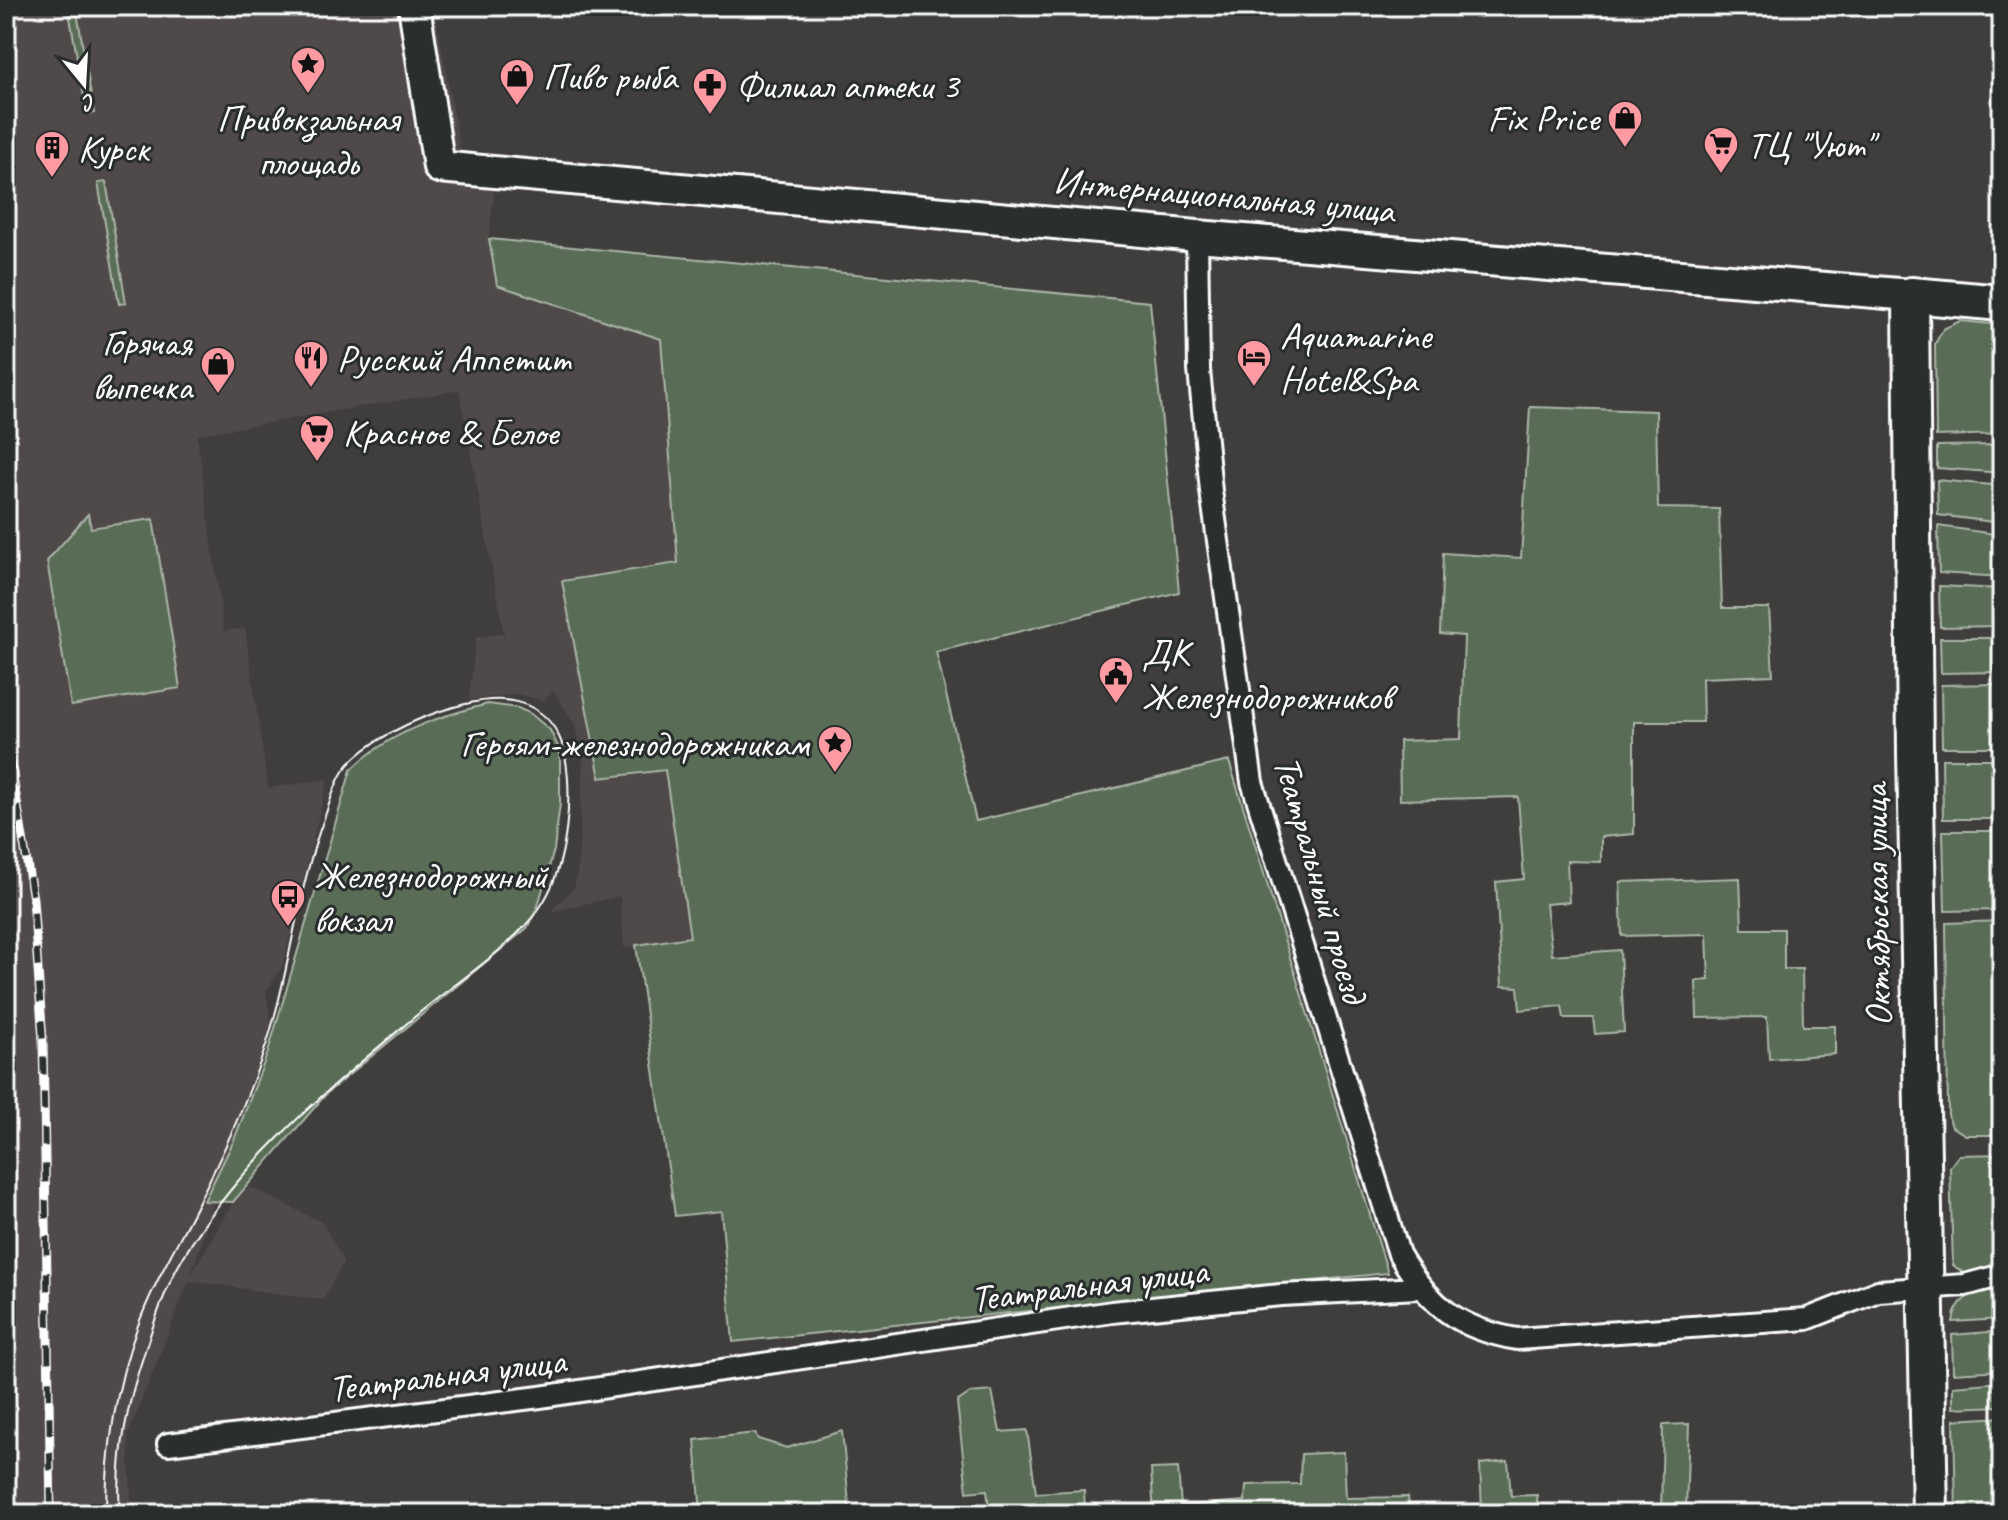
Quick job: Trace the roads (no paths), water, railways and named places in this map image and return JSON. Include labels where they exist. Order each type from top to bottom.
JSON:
[{"type":"main road","name":"Интернациональная улица","points":[[414,6],[439,167],[1197,236],[2002,303]]},
{"type":"main road","name":"Октябрьская улица","points":[[1911,295],[1914,742],[1930,1514]]},
{"type":"street","name":"Театральный проезд","points":[[1197,236],[1199,370],[1209,476],[1252,782],[1399,1254],[1419,1288]]},
{"type":"street","points":[[1419,1288],[1480,1333],[1517,1339],[1807,1319],[1878,1291],[1965,1285],[2002,1275]]},
{"type":"street","name":"Театральная улица","points":[[168,1444],[540,1397],[1112,1312],[1281,1295],[1419,1288]]},
{"type":"tram line","points":[[106,1514],[113,1420],[129,1351],[150,1296],[224,1149],[262,1057],[272,1027],[306,876],[341,775],[356,756],[374,743],[441,711],[486,700],[516,702],[536,710],[557,733],[567,772],[566,830],[552,886],[533,917],[503,947],[418,1014],[291,1125],[233,1187],[207,1221],[171,1280],[137,1376],[121,1454],[120,1514]]},
{"type":"railway","points":[[6,735],[33,899],[43,1041],[51,1514]]},
{"type":"place","name":"Привокзальная площадь","points":[[308,95]]},
{"type":"place","name":"Пиво рыба","points":[[517,107]]},
{"type":"place","name":"Филиал аптеки 3","points":[[710,116]]},
{"type":"place","name":"Fix Price","points":[[1625,149]]},
{"type":"place","name":"ТЦ \"Уют\"","points":[[1721,175]]},
{"type":"place","name":"Курск","points":[[52,179]]},
{"type":"place","name":"Aquamarine Hotel&Spa","points":[[1254,388]]},
{"type":"place","name":"Русский Аппетит","points":[[311,389]]},
{"type":"place","name":"Горячая выпечка","points":[[218,395]]},
{"type":"place","name":"Красное & Белое","points":[[317,463]]},
{"type":"place","name":"ДК Железнодорожников","points":[[1116,705]]},
{"type":"place","name":"Героям-железнодорожникам","points":[[835,774]]},
{"type":"place","name":"Железнодорожный вокзал","points":[[288,928]]}]
